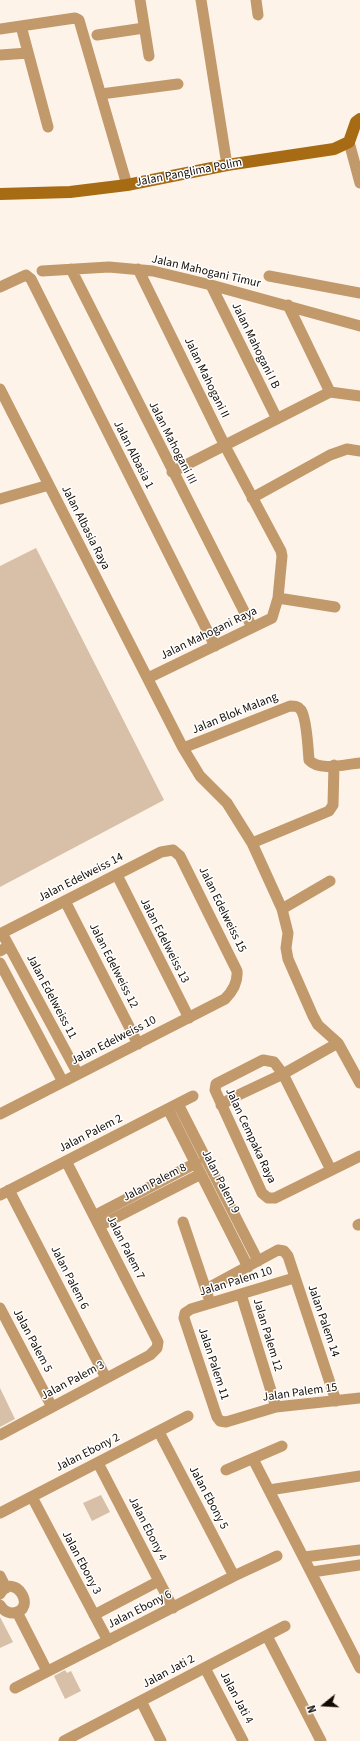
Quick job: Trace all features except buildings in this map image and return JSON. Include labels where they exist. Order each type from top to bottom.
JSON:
[{"type":"street","points":[[140,0],[149,56]]},
{"type":"street","points":[[201,0],[227,165]]},
{"type":"street","points":[[256,0],[258,15]]},
{"type":"street","points":[[0,29],[75,18],[79,20],[127,185]]},
{"type":"street","points":[[20,26],[48,127]]},
{"type":"street","points":[[97,35],[144,28]]},
{"type":"street","points":[[0,55],[28,53]]},
{"type":"street","points":[[101,94],[178,84]]},
{"type":"street","points":[[360,119],[356,122],[349,142],[360,183]]},
{"type":"street","name":"Jalan Panglima Polim","points":[[0,194],[70,192],[127,185],[227,165],[334,149],[349,142]]},
{"type":"street","name":"Jalan Mahogani Timur","points":[[42,271],[109,267],[138,270],[211,285],[360,326]]},
{"type":"street","name":"Jalan Mahogani III","points":[[71,269],[172,472],[252,627]]},
{"type":"street","name":"Jalan Mahogani II","points":[[138,270],[252,498]]},
{"type":"street","name":"Jalan Albasia 1","points":[[0,288],[23,276],[29,276],[214,646]]},
{"type":"street","points":[[269,276],[360,293]]},
{"type":"street","name":"Jalan Mahogani I B","points":[[211,285],[277,419]]},
{"type":"street","points":[[288,306],[330,392]]},
{"type":"street","name":"Jalan Albasia Raya","points":[[0,389],[148,678]]},
{"type":"street","points":[[172,472],[330,392],[360,396]]},
{"type":"street","points":[[335,607],[276,603],[282,556],[281,551],[252,498],[330,455],[347,449],[360,451]]},
{"type":"street","points":[[0,499],[49,485]]},
{"type":"street","name":"Jalan Mahogani Raya","points":[[148,678],[272,618],[276,603]]},
{"type":"street","points":[[148,678],[183,748],[200,776],[227,803],[252,843],[282,909],[288,933],[286,948],[288,959],[313,1016],[322,1029],[338,1043],[360,1083]]},
{"type":"street","name":"Jalan Blok Malang","points":[[183,748],[290,706],[296,706],[302,711],[304,719],[309,760],[313,764],[321,766],[334,765]]},
{"type":"street","points":[[252,843],[329,811],[333,805],[334,765],[360,763]]},
{"type":"street","name":"Jalan Edelweiss 14","points":[[1,934],[161,852],[173,850]]},
{"type":"street","name":"Jalan Edelweiss 15","points":[[173,850],[180,856],[237,971],[238,978],[235,986]]},
{"type":"street","name":"Jalan Edelweiss 13","points":[[117,875],[189,1018]]},
{"type":"street","points":[[282,909],[330,881]]},
{"type":"street","name":"Jalan Edelweiss 12","points":[[65,901],[138,1044]]},
{"type":"street","name":"Jalan Edelweiss 11","points":[[1,934],[5,948],[78,1074]]},
{"type":"street","points":[[0,963],[63,1082]]},
{"type":"street","name":"Jalan Edelweiss 10","points":[[0,1114],[225,999],[235,986]]},
{"type":"street","points":[[221,1105],[232,1098],[283,1074],[338,1043]]},
{"type":"street","name":"Jalan Cempaka Raya","points":[[283,1074],[274,1062],[263,1060],[216,1084],[215,1090],[221,1105],[262,1193],[268,1198],[275,1198],[360,1156]]},
{"type":"street","points":[[283,1074],[331,1170]]},
{"type":"street","name":"Jalan Palem 2","points":[[5,1193],[193,1096]]},
{"type":"street","name":"Jalan Palem 9","points":[[173,1106],[201,1174],[248,1267]]},
{"type":"street","name":"Jalan Palem 9","points":[[173,1106],[258,1261]]},
{"type":"street","name":"Jalan Palem 7","points":[[66,1161],[158,1342],[157,1348]]},
{"type":"street","name":"Jalan Palem 8","points":[[97,1221],[196,1163]]},
{"type":"street","name":"Jalan Palem 8","points":[[97,1221],[201,1174]]},
{"type":"street","name":"Jalan Palem 6","points":[[5,1193],[106,1378]]},
{"type":"street","points":[[183,1222],[210,1303]]},
{"type":"street","name":"Jalan Palem 10","points":[[206,1289],[278,1250],[284,1251]]},
{"type":"street","name":"Jalan Palem 14","points":[[284,1251],[288,1256],[294,1278],[336,1401]]},
{"type":"street","name":"Jalan Palem 10","points":[[185,1313],[191,1309],[294,1278]]},
{"type":"street","name":"Jalan Palem 12","points":[[241,1294],[276,1407]]},
{"type":"street","name":"Jalan Palem 5","points":[[0,1308],[52,1407]]},
{"type":"street","name":"Jalan Palem 11","points":[[185,1313],[184,1318],[216,1417],[220,1421]]},
{"type":"street","name":"Jalan Palem 3","points":[[0,1435],[150,1355],[157,1348]]},
{"type":"street","name":"Jalan Palem 15","points":[[220,1421],[226,1422],[276,1407],[360,1398]]},
{"type":"street","name":"Jalan Ebony 2","points":[[0,1513],[188,1416]]},
{"type":"street","name":"Jalan Ebony 5","points":[[158,1432],[234,1576]]},
{"type":"street","points":[[226,1470],[282,1446]]},
{"type":"street","points":[[253,1458],[360,1668]]},
{"type":"street","name":"Jalan Ebony 4","points":[[98,1463],[173,1608]]},
{"type":"street","points":[[269,1490],[360,1476]]},
{"type":"street","name":"Jalan Ebony 3","points":[[32,1497],[108,1641]]},
{"type":"street","points":[[304,1557],[360,1550]]},
{"type":"street","name":"Jalan Ebony 6","points":[[15,1688],[234,1576],[277,1556]]},
{"type":"street","points":[[312,1572],[360,1565]]},
{"type":"street","points":[[0,1576],[3,1591],[12,1587],[19,1589],[23,1595],[24,1601],[22,1607],[17,1612],[11,1613],[2,1610]]},
{"type":"street","points":[[94,1615],[159,1581]]},
{"type":"street","points":[[17,1612],[47,1671]]},
{"type":"street","name":"Jalan Jati 2","points":[[64,1741],[80,1737],[141,1701],[285,1626]]},
{"type":"street","points":[[267,1636],[321,1741]]},
{"type":"street","name":"Jalan Jati 4","points":[[205,1668],[243,1741]]},
{"type":"street","points":[[141,1701],[162,1741]]}]
